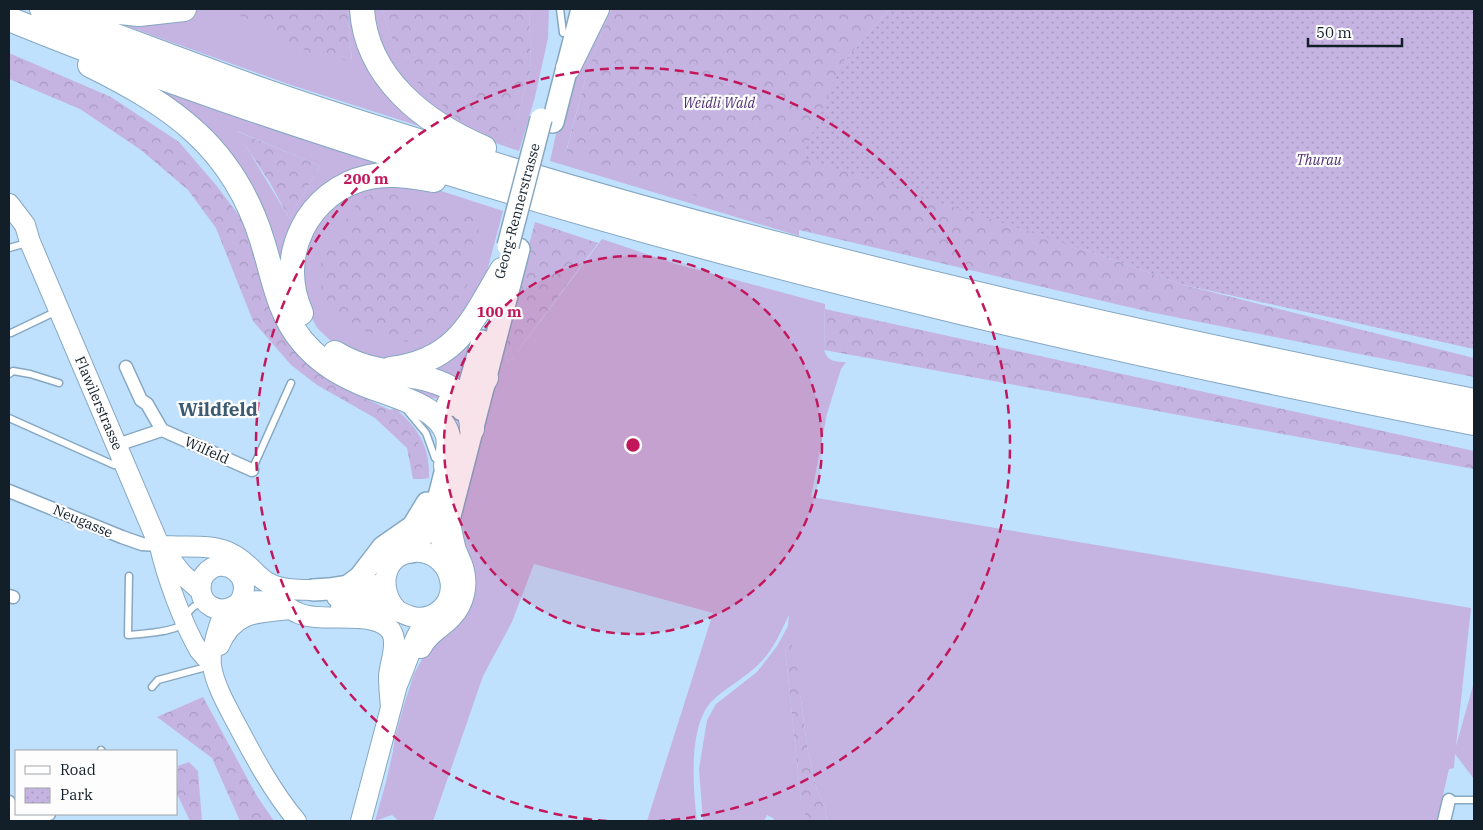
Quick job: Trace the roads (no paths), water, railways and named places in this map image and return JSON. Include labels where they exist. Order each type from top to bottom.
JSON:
[{"type":"highway","points":[[42,9],[261,90],[472,158],[750,237],[954,288],[1204,346],[1474,400]]},
{"type":"highway","points":[[91,9],[139,14],[184,9]]},
{"type":"highway","points":[[362,9],[365,32],[374,57],[392,84],[413,105],[452,133],[491,151],[555,172],[577,189]]},
{"type":"highway","name":"Georg-Rennerstrasse","points":[[443,563],[441,543],[450,525],[486,378],[514,247],[547,121],[563,33],[570,9]]},
{"type":"highway","name":"Georg-Rennerstrasse","points":[[547,121],[568,68],[582,9]]},
{"type":"highway","points":[[568,68],[597,9]]},
{"type":"highway","points":[[9,21],[248,108],[412,162],[754,261],[976,317],[1219,372],[1474,423]]},
{"type":"highway","points":[[9,21],[147,95],[184,121],[207,142],[224,162],[245,194],[260,231],[280,300],[288,320],[297,335],[312,352],[334,369],[360,383],[394,395],[429,412],[437,418],[448,436],[446,466]]},
{"type":"highway","points":[[472,429],[470,413],[464,402],[456,391],[440,382],[360,365],[330,350],[309,329],[297,305],[291,279],[293,254],[301,229],[318,204],[332,192],[351,182],[372,176],[387,175],[440,181],[539,200]]},
{"type":"highway","name":"Georg-Rennerstrasse","points":[[411,552],[428,530],[502,270],[514,247]]},
{"type":"highway","points":[[380,370],[410,367],[444,351],[463,333],[484,302],[502,270]]},
{"type":"highway","points":[[394,395],[445,404],[456,404],[474,396],[486,378]]},
{"type":"highway","points":[[313,590],[329,590],[348,586],[360,577],[383,547],[403,535],[413,526],[426,504],[439,495]]},
{"type":"main road","name":"Flawilerstrasse","points":[[9,204],[25,225],[30,242],[159,545],[182,574],[215,602]]},
{"type":"main road","name":"Flawilerstrasse","points":[[9,219],[30,242]]},
{"type":"main road","points":[[390,707],[407,688],[423,644],[435,630],[452,617],[464,597],[465,577],[450,525]]},
{"type":"main road","points":[[291,820],[255,761],[226,702],[209,661],[200,652],[185,622],[163,564],[159,545],[212,548],[228,552],[246,562],[263,579],[277,587],[294,590],[313,590]]},
{"type":"main road","points":[[361,821],[390,707],[413,643],[421,626],[444,605],[451,589],[451,580],[443,563],[430,554],[411,552],[397,559],[391,565],[385,582],[387,598],[400,613],[403,643],[397,685]]},
{"type":"main road","points":[[173,561],[209,570]]},
{"type":"main road","points":[[209,661],[215,602],[202,579],[209,570],[217,566],[226,566],[234,569],[240,574],[244,582],[244,594],[215,602]]},
{"type":"main road","points":[[244,582],[268,594],[294,598],[314,598],[351,595],[385,582]]},
{"type":"main road","points":[[215,602],[276,602],[305,616],[343,619],[371,618],[387,626],[393,635],[389,675],[390,707]]},
{"type":"main road","points":[[209,661],[226,631],[234,623],[262,612],[291,610],[306,606],[340,607],[379,604],[412,618],[430,616]]},
{"type":"street","points":[[117,445],[162,430],[147,404],[140,400],[126,367]]},
{"type":"street","name":"Wilfeld","points":[[162,430],[252,470]]},
{"type":"street","name":"Neugasse","points":[[9,491],[122,538],[142,544],[159,545]]},
{"type":"street","points":[[1444,821],[1449,800]]},
{"type":"street","points":[[9,802],[14,821]]},
{"type":"street","points":[[18,821],[45,815]]},
{"type":"lane","points":[[560,9],[563,33]]},
{"type":"lane","points":[[9,248],[30,242]]},
{"type":"lane","points":[[11,333],[60,310]]},
{"type":"lane","points":[[9,374],[13,371],[30,374],[59,383]]},
{"type":"lane","points":[[252,470],[291,383]]},
{"type":"lane","points":[[9,418],[114,465],[125,467]]},
{"type":"lane","points":[[129,576],[128,635],[180,626],[185,622],[192,608],[215,602]]},
{"type":"lane","points":[[152,688],[158,680],[209,661]]},
{"type":"lane","points":[[1449,800],[1474,800]]},
{"type":"district","name":"Wildfeld","points":[[218,409]]},
{"type":"park label","name":"Weidli Wald","points":[[719,103]]},
{"type":"park label","name":"Thurau","points":[[1319,160]]}]
